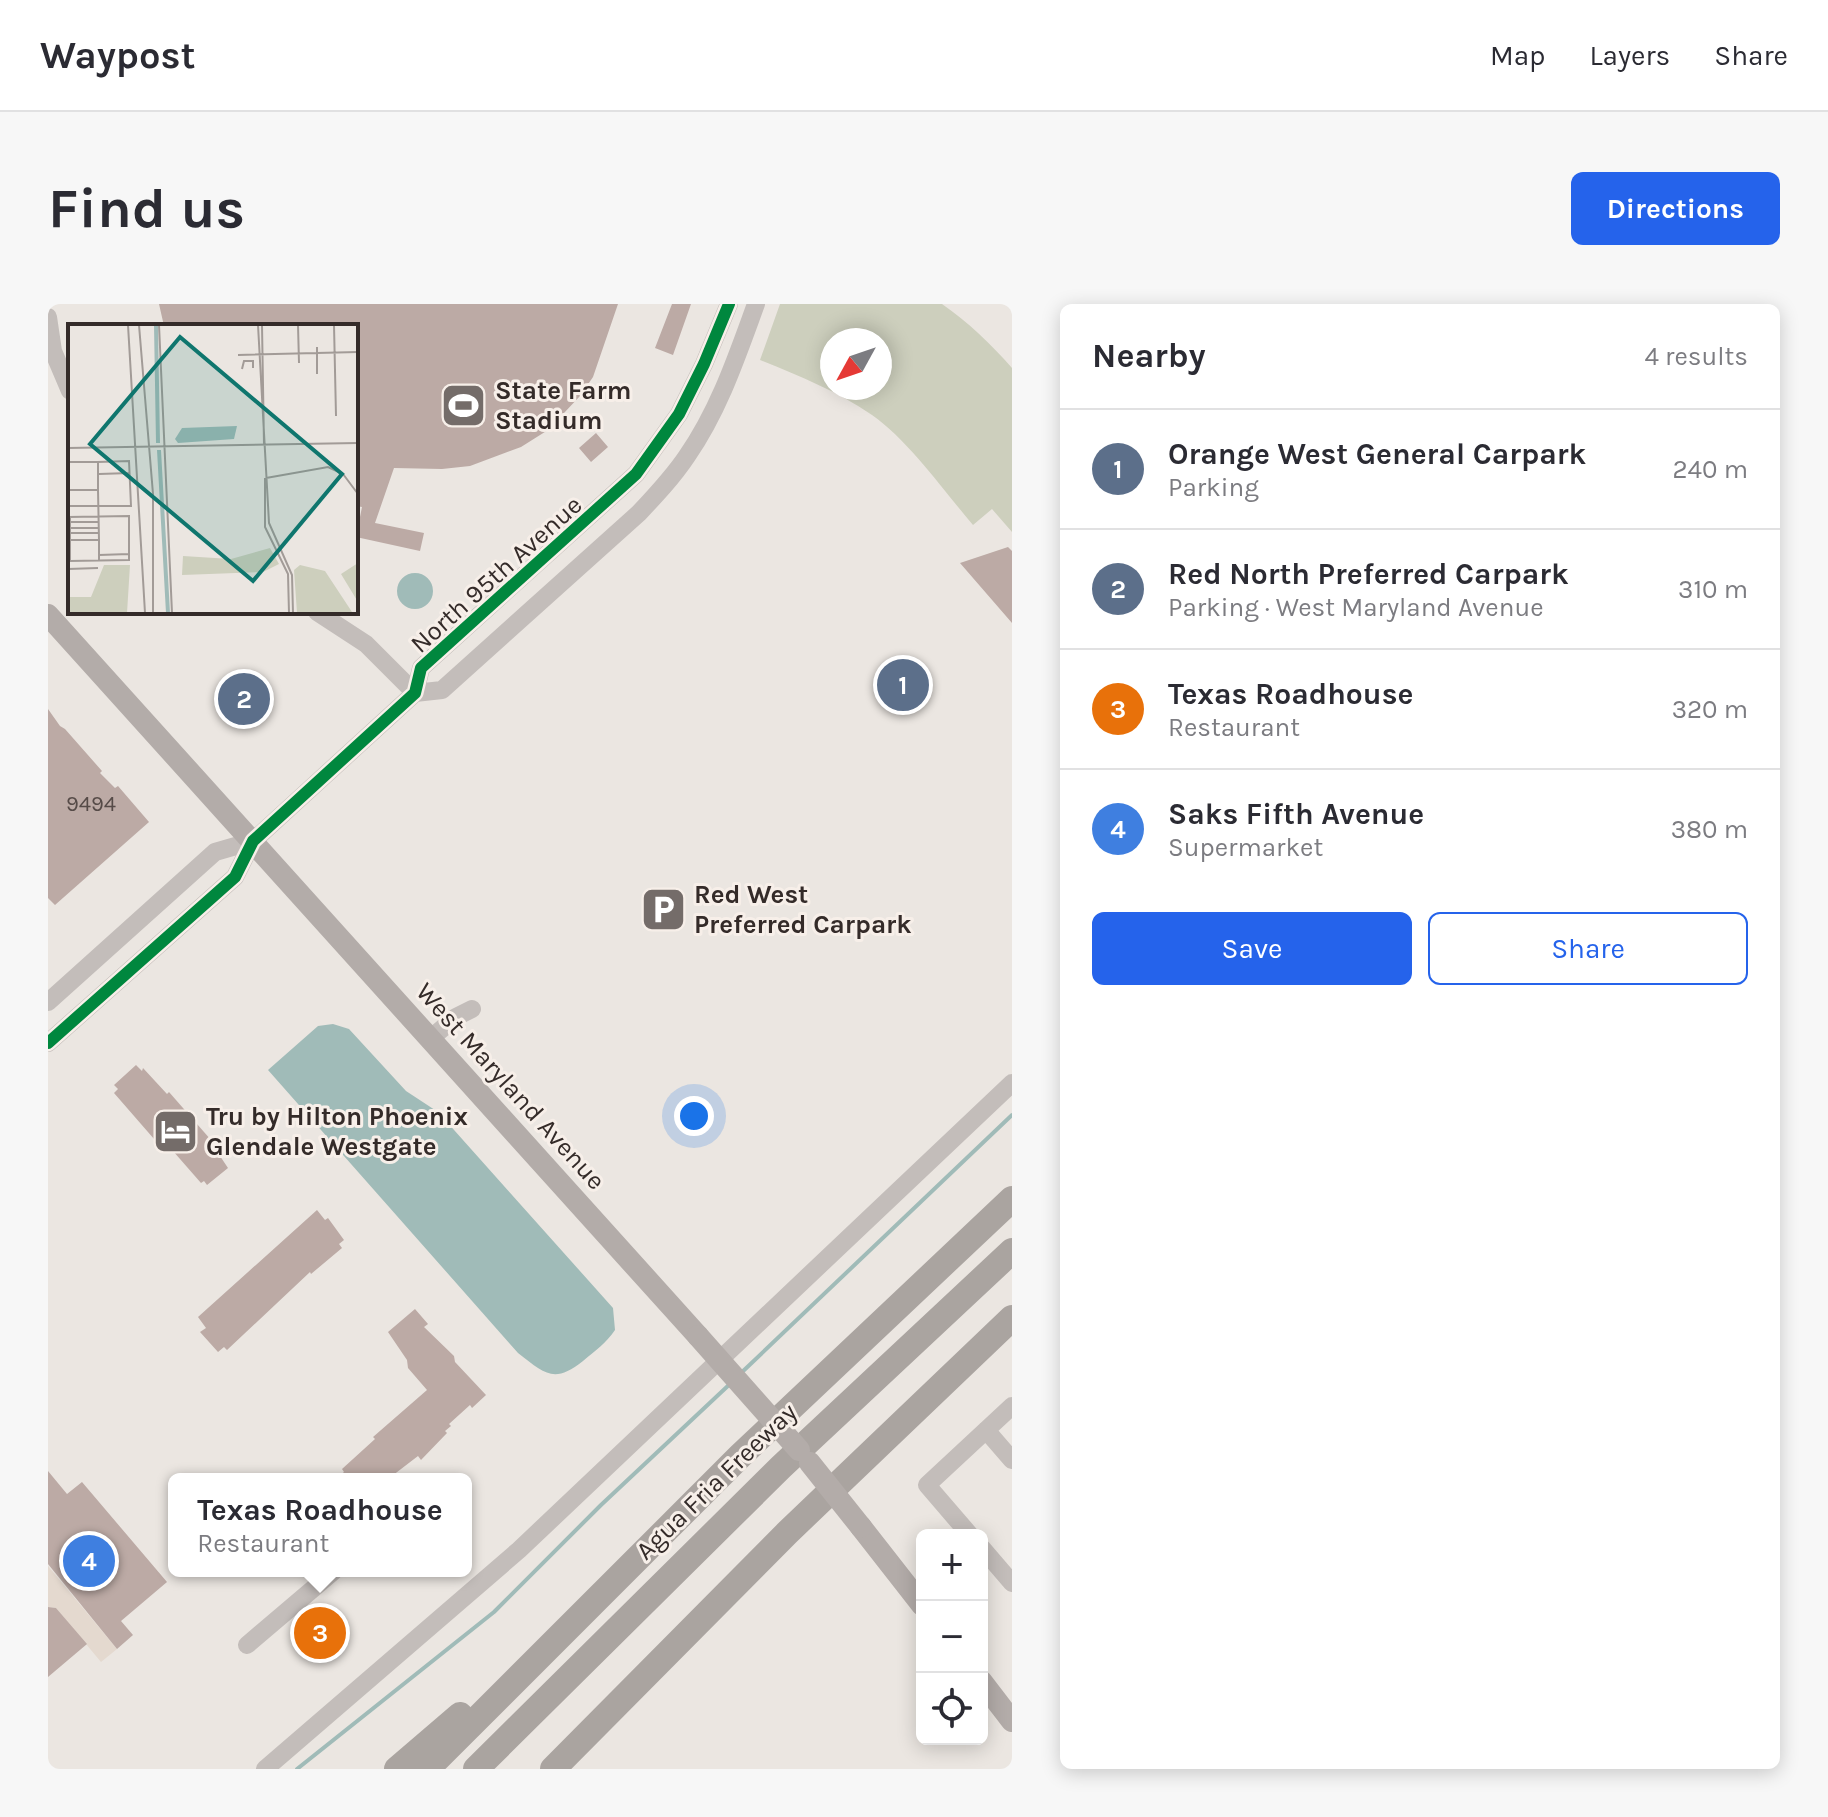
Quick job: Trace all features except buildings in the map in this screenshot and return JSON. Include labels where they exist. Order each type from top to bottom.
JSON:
[{"type":"highway","name":"Agua Fria Freeway","points":[[427,1769],[825,1374],[1012,1199]]},
{"type":"highway","points":[[476,1769],[582,1673],[804,1456],[962,1309],[1012,1251]]},
{"type":"highway","points":[[962,1309],[1012,1272]]},
{"type":"highway","points":[[553,1769],[787,1533],[1012,1318]]},
{"type":"highway","points":[[397,1769],[579,1615]]},
{"type":"highway","points":[[498,1769],[582,1673]]},
{"type":"highway","points":[[570,1769],[599,1723]]},
{"type":"main road","name":"West Maryland Avenue","points":[[48,615],[804,1456],[919,1601]]},
{"type":"main road","points":[[988,1690],[1012,1721]]},
{"type":"street","name":"North 95th Avenue","points":[[48,1043],[235,877],[253,841],[415,693],[421,668],[620,491],[652,455],[684,405],[729,304]]},
{"type":"street","name":"North 95th Avenue","points":[[415,693],[442,690],[639,513],[657,493],[688,455],[713,412],[729,379],[756,304]]},
{"type":"street","points":[[48,317],[53,351],[68,386]]},
{"type":"street","points":[[320,614],[366,644],[415,693]]},
{"type":"street","name":"North 95th Avenue","points":[[48,1002],[215,852],[253,841]]},
{"type":"street","points":[[431,1038],[456,1017],[472,1009]]},
{"type":"street","points":[[265,1769],[519,1550],[1012,1083]]},
{"type":"street","points":[[965,1529],[927,1485],[1012,1406]]},
{"type":"street","points":[[986,1430],[1012,1460]]},
{"type":"street","points":[[988,1555],[1012,1583]]},
{"type":"street","points":[[247,1645],[327,1577]]},
{"type":"green space","points":[[780,304],[942,304],[961,318],[1012,368],[1012,532],[992,509],[973,525],[912,452],[872,415],[848,400],[892,400],[892,328],[820,328],[820,386],[760,360]]},
{"type":"shaded area","points":[[48,1566],[117,1649],[101,1662],[56,1608],[48,1607]]},
{"type":"water","points":[[415,573],[427,579],[433,591],[427,603],[415,609],[403,603],[397,591],[403,579]]},
{"type":"water","points":[[333,1024],[349,1029],[406,1091],[438,1112],[613,1308],[615,1330],[583,1361],[564,1372],[550,1374],[518,1353],[268,1070],[318,1026]]},
{"type":"waterway","points":[[740,1374],[1012,1115]]},
{"type":"waterway","points":[[297,1769],[494,1612],[601,1505],[731,1383]]},
{"type":"cycle path","points":[[48,1043],[235,877],[253,841],[415,693],[421,668],[636,474],[679,414],[729,304]]},
{"type":"place","name":"State Farm Stadium","points":[[464,405]]},
{"type":"place","name":"Orange West General Carpark","points":[[903,685]]},
{"type":"place","name":"Red North Preferred Carpark","points":[[244,699]]},
{"type":"place","name":"Red West Preferred Carpark","points":[[663,909]]},
{"type":"place","name":"Tru by Hilton Phoenix Glendale Westgate","points":[[175,1131]]},
{"type":"place","name":"Saks Fifth Avenue","points":[[89,1561]]},
{"type":"place","name":"Texas Roadhouse","points":[[320,1633]]}]
